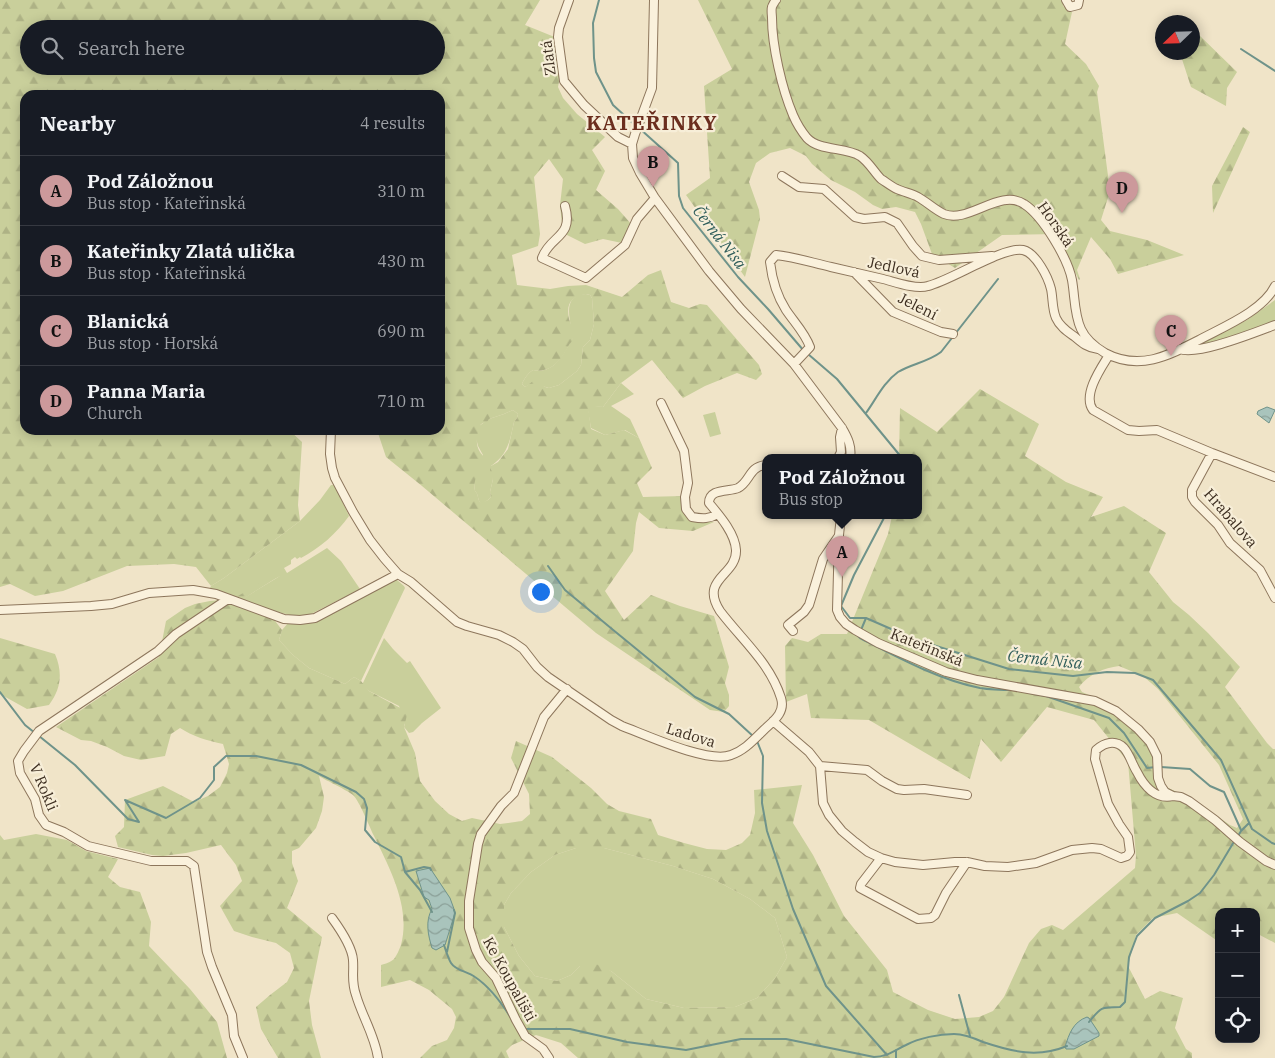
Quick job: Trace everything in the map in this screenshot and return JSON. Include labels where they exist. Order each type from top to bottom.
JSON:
[{"type":"street","name":"Zlatá","points":[[569,0],[559,28],[558,37],[564,81],[614,134],[632,144]]},
{"type":"street","points":[[654,0],[652,88],[632,144],[633,158],[655,198],[715,278],[741,309],[794,364],[842,428],[849,440],[851,454]]},
{"type":"street","name":"Horská","points":[[776,0],[772,6],[772,28],[781,78],[793,116],[808,138],[817,144],[861,157],[880,178],[895,189],[918,197],[939,212],[947,215],[959,215],[1013,199],[1027,206],[1050,234],[1067,264],[1081,329],[1087,339],[1100,350],[1126,361],[1142,362],[1159,358],[1180,349],[1258,307],[1271,294],[1275,286]]},
{"type":"street","points":[[1066,0],[1070,7],[1078,5],[1079,0]]},
{"type":"street","points":[[782,176],[799,187],[824,189],[855,217],[864,219],[885,217],[898,223],[922,256],[939,260],[999,255]]},
{"type":"street","points":[[565,206],[568,220],[566,227],[563,233],[544,251],[542,258],[586,278],[625,245],[637,219],[655,198]]},
{"type":"street","name":"Jedlová","points":[[794,364],[810,347],[807,339],[785,309],[779,297],[770,262],[776,255],[792,257],[921,288],[936,284],[999,255],[1023,250],[1031,255],[1042,269],[1050,287],[1054,310],[1059,324],[1090,348],[1100,350]]},
{"type":"street","name":"Jelení","points":[[854,272],[893,312],[941,332],[953,334]]},
{"type":"street","points":[[1180,349],[1191,351],[1208,347],[1275,325]]},
{"type":"street","points":[[1109,355],[1096,378],[1089,398],[1093,410],[1128,430],[1157,430],[1275,477]]},
{"type":"street","points":[[661,403],[684,451],[688,483],[686,509],[692,517],[700,519],[709,519],[718,514]]},
{"type":"street","points":[[840,454],[842,428]]},
{"type":"street","name":"Ladova","points":[[331,435],[330,454],[335,478],[370,540],[398,574],[457,622],[499,635],[513,642],[523,649],[548,677],[611,720],[696,754],[710,757],[725,757],[742,750],[781,712],[781,699],[766,666],[720,611],[713,592],[715,586],[731,566],[736,549],[731,534],[709,503],[710,496],[719,491],[737,489],[742,486],[752,472],[762,466]]},
{"type":"street","name":"Hrabalova","points":[[1212,453],[1192,490],[1192,497],[1218,525],[1230,543],[1260,570],[1275,598]]},
{"type":"street","name":"Kateřinská","points":[[840,519],[837,610],[846,624],[878,642],[946,672],[977,680],[1095,701],[1116,711],[1138,729],[1150,742],[1157,756],[1158,778],[1165,792],[1189,801],[1240,842],[1266,861],[1275,865]]},
{"type":"street","points":[[792,631],[788,626],[809,605],[823,559],[839,535]]},
{"type":"street","points":[[0,610],[112,604],[149,593],[193,590],[216,594],[284,619],[300,620],[315,618],[398,574]]},
{"type":"street","name":"V Rokli","points":[[228,599],[176,634],[158,651],[37,735],[18,761],[20,773],[35,799],[39,815],[46,825],[64,832],[88,846],[152,862],[187,861],[194,866],[207,952],[232,1015],[234,1036],[243,1058]]},
{"type":"street","name":"Ke Koupališti","points":[[550,1058],[543,1049],[525,1036],[496,978],[482,962],[474,946],[469,928],[469,901],[478,844],[482,834],[501,806],[514,793],[544,717],[567,689]]},
{"type":"street","points":[[773,721],[809,752],[820,766],[823,803],[828,816],[842,831],[868,852],[895,862],[923,864],[967,862],[985,866],[1008,867],[1036,863],[1072,850],[1092,848],[1101,849],[1121,858],[1127,856],[1130,852],[1128,837],[1108,804],[1095,758],[1096,750],[1110,742],[1124,748],[1137,773],[1154,793],[1164,797],[1173,796]]},
{"type":"street","points":[[820,766],[867,770],[897,789],[924,789],[967,794]]},
{"type":"street","points":[[881,858],[860,888],[918,919],[931,918],[935,915],[946,893],[967,862]]},
{"type":"street","points":[[332,918],[344,935],[353,958],[352,984],[376,1047],[378,1058]]},
{"type":"green space","points":[[0,0],[540,0],[525,25],[557,38],[560,77],[558,87],[563,98],[577,114],[605,137],[592,150],[605,171],[596,190],[618,209],[632,225],[622,243],[603,239],[585,244],[563,233],[560,205],[563,179],[549,159],[534,177],[540,234],[538,246],[512,255],[517,285],[550,289],[586,285],[622,297],[648,275],[661,270],[671,302],[689,308],[700,304],[707,305],[759,365],[762,374],[756,380],[737,373],[705,386],[683,398],[652,360],[621,383],[603,407],[588,406],[591,429],[605,435],[624,430],[639,438],[652,468],[637,483],[643,497],[683,496],[684,510],[688,518],[714,522],[693,531],[659,528],[639,512],[633,551],[605,591],[624,620],[651,595],[714,616],[729,667],[725,683],[729,695],[729,706],[724,712],[710,710],[596,633],[386,457],[379,435],[445,435],[445,90],[20,90],[20,435],[294,435],[302,442],[298,505],[300,521],[211,586],[196,567],[174,564],[127,566],[63,591],[35,596],[10,584],[0,587]],"holes":[[[586,294],[592,298],[594,324],[590,340],[583,347],[581,365],[577,371],[559,385],[547,388],[543,386],[540,380],[536,379],[525,387],[522,384],[529,373],[533,370],[539,371],[550,368],[563,355],[572,341],[574,333],[569,319],[569,305],[573,299]],[[513,410],[518,414],[514,422],[508,449],[498,462],[491,466],[491,476],[493,479],[490,492],[491,497],[481,503],[475,491],[475,480],[486,462],[477,446],[479,427],[489,419]]]},
{"type":"green space","points":[[698,0],[1064,0],[1063,6],[1072,12],[1065,44],[1086,64],[1099,86],[1097,92],[1110,191],[1101,220],[1110,231],[1147,240],[1184,255],[1118,274],[1110,259],[1091,237],[1077,270],[1079,280],[1056,234],[1002,235],[955,268],[932,254],[915,212],[896,207],[882,209],[873,205],[855,192],[831,180],[812,164],[806,156],[790,148],[770,153],[756,163],[749,182],[759,210],[760,219],[745,277],[686,195],[710,178],[704,86],[732,69]]},
{"type":"green space","points":[[1200,36],[1237,72],[1227,88],[1226,106],[1191,87],[1182,60],[1200,60]]},
{"type":"green space","points":[[1243,127],[1250,132],[1213,213],[1212,186]]},
{"type":"green space","points":[[581,294],[586,294],[592,298],[594,324],[590,340],[583,347],[581,365],[577,371],[559,385],[549,388],[532,383],[525,387],[522,384],[531,371],[547,369],[553,366],[562,356],[573,338],[569,306],[574,298]]},
{"type":"green space","points":[[1275,300],[1275,323],[1190,349],[1247,320]]},
{"type":"green space","points":[[621,383],[634,394],[611,406],[630,419],[639,438],[625,430],[605,435],[591,428],[587,405],[603,407]]},
{"type":"green space","points":[[980,389],[1039,424],[1025,456],[1066,482],[1103,497],[1091,517],[1124,506],[1166,533],[1149,572],[1173,602],[1208,633],[1240,667],[1225,687],[1267,743],[1275,749],[1275,943],[1260,935],[1260,908],[1215,908],[1215,939],[1177,913],[1153,918],[1136,935],[1128,966],[1145,999],[1160,991],[1183,998],[1175,1028],[1186,1049],[1192,1053],[1192,1058],[578,1058],[561,1043],[536,1035],[512,1045],[506,1051],[509,1058],[420,1058],[432,1046],[447,1040],[454,1028],[456,1017],[452,1009],[429,990],[410,980],[381,987],[381,965],[393,960],[401,945],[403,917],[397,889],[356,798],[319,776],[324,797],[322,811],[316,828],[299,848],[292,851],[292,863],[298,881],[287,908],[322,937],[309,1001],[312,1025],[321,1058],[278,1058],[261,1029],[256,1007],[287,982],[294,968],[290,953],[276,943],[234,931],[220,906],[242,881],[236,865],[221,845],[163,856],[118,847],[115,836],[124,827],[125,800],[163,786],[194,802],[208,796],[220,787],[229,764],[223,744],[200,738],[180,728],[171,734],[165,756],[141,760],[124,756],[91,741],[81,740],[56,727],[159,657],[166,621],[185,608],[195,604],[233,599],[278,572],[281,575],[240,601],[266,609],[282,630],[279,640],[309,668],[345,684],[354,677],[361,681],[369,691],[404,710],[407,715],[404,727],[415,753],[420,781],[435,801],[449,814],[462,821],[472,818],[500,824],[522,821],[530,814],[529,794],[511,758],[516,741],[552,757],[591,788],[607,804],[619,811],[651,819],[658,835],[707,849],[726,850],[742,843],[750,835],[755,813],[754,790],[802,785],[793,823],[813,855],[844,916],[887,970],[893,992],[928,1010],[955,1019],[979,1017],[993,1011],[1004,997],[1029,943],[1041,929],[1052,925],[1063,930],[1135,868],[1136,856],[1128,762],[1094,720],[1047,707],[1001,762],[981,739],[970,779],[869,720],[811,718],[807,694],[786,702],[785,646],[792,638],[808,642],[821,634],[847,634],[888,534],[891,519],[922,519],[922,454],[899,454],[900,408],[937,432]],"holes":[[[1119,666],[1143,676],[1158,689],[1219,765],[1243,819],[1237,828],[1192,799],[1164,786],[1155,773],[1160,753],[1140,726],[1108,703],[1082,692],[1079,687],[1092,675],[1102,670]],[[576,848],[604,848],[673,866],[713,879],[750,899],[775,918],[787,957],[775,978],[757,998],[735,1007],[684,1008],[646,999],[611,971],[594,963],[580,966],[571,975],[557,981],[535,976],[519,956],[504,927],[504,905],[511,893],[531,872],[555,855]],[[429,900],[455,913],[450,925],[432,909]]]},
{"type":"green space","points":[[513,410],[518,414],[507,447],[497,462],[491,466],[493,479],[490,492],[491,497],[481,504],[475,491],[474,481],[483,455],[476,438],[479,426],[489,419]]},
{"type":"green space","points":[[715,412],[721,434],[710,437],[703,415]]},
{"type":"green space","points":[[331,485],[335,485],[349,516],[328,540],[301,558],[297,559],[295,557],[291,560],[291,564],[284,568],[287,573],[327,548],[341,561],[360,589],[307,616],[294,616],[239,601],[280,576],[233,599],[209,590],[211,586],[300,521]]},
{"type":"green space","points":[[393,579],[397,580],[405,588],[361,681],[354,677],[345,684],[309,668],[279,640],[282,630],[289,622],[305,622]]},
{"type":"green space","points":[[0,638],[55,654],[60,674],[56,693],[49,705],[27,709],[0,694]]},
{"type":"green space","points":[[384,638],[407,663],[410,661],[441,708],[413,732],[409,733],[404,727],[405,724],[399,706],[369,691],[362,685]]},
{"type":"green space","points":[[36,834],[67,840],[86,851],[118,859],[108,877],[120,887],[140,892],[151,922],[149,946],[190,989],[217,1022],[227,1058],[0,1058],[0,835],[4,840]]},
{"type":"green space","points":[[576,848],[604,848],[673,866],[713,879],[750,899],[775,918],[787,957],[775,978],[757,998],[735,1007],[684,1008],[646,999],[611,971],[580,966],[571,975],[557,981],[535,976],[519,956],[504,927],[504,905],[511,893],[531,872],[555,855]]},
{"type":"water","points":[[1267,407],[1275,410],[1269,423],[1257,414],[1258,411]]},
{"type":"water","points":[[430,868],[450,898],[455,913],[445,945],[436,950],[432,948],[428,928],[428,918],[432,909],[429,900],[424,897],[416,871]]},
{"type":"water","points":[[1087,1017],[1099,1033],[1099,1036],[1074,1049],[1066,1049],[1065,1047],[1072,1029],[1078,1022]]},
{"type":"waterway","name":"Černá Nisa","points":[[599,0],[593,23],[596,72],[613,105],[635,125]]},
{"type":"waterway","points":[[1241,49],[1275,71]]},
{"type":"waterway","name":"Černá Nisa","points":[[639,128],[678,163],[679,196],[683,208],[738,277],[804,351]]},
{"type":"waterway","points":[[866,413],[893,376],[941,352],[998,279]]},
{"type":"waterway","name":"Černá Nisa","points":[[808,354],[837,379],[899,454]]},
{"type":"waterway","name":"Černá Nisa","points":[[883,519],[854,575],[841,606],[850,618],[866,618],[914,639],[1009,669],[1073,676],[1107,672],[1135,673],[1153,680],[1221,760],[1252,829],[1275,844]]},
{"type":"waterway","points":[[548,566],[565,590],[695,697],[729,714],[754,737]]},
{"type":"waterway","points":[[861,630],[866,618]]},
{"type":"waterway","points":[[859,634],[860,638],[889,653],[949,679],[980,688],[1015,690]]},
{"type":"waterway","points":[[0,692],[25,725],[35,733]]},
{"type":"waterway","points":[[1030,693],[1046,696],[1109,718],[1124,733],[1147,768],[1156,767]]},
{"type":"waterway","points":[[39,736],[75,765],[128,819],[139,822],[125,800],[166,818],[200,798],[214,780],[214,767],[226,756],[256,756],[301,765],[356,792],[364,799],[367,808],[365,830],[375,842],[401,857],[405,872],[420,890],[432,912]]},
{"type":"waterway","points":[[757,741],[763,756],[762,803],[767,831],[793,909],[826,986],[887,1055]]},
{"type":"waterway","points":[[1161,767],[1190,769],[1210,786],[1224,792],[1241,830]]},
{"type":"waterway","points":[[1238,836],[1249,823]]},
{"type":"waterway","points":[[1089,1022],[1102,1009],[1120,1007],[1125,1002],[1129,957],[1137,936],[1155,918],[1200,893],[1214,875],[1235,840]]},
{"type":"waterway","points":[[405,872],[424,867],[431,870]]},
{"type":"waterway","points":[[447,952],[454,910]]},
{"type":"waterway","points":[[444,945],[453,966],[472,975],[486,985],[511,1018]]},
{"type":"waterway","points":[[959,995],[970,1036]]},
{"type":"waterway","points":[[524,1029],[570,1029],[627,1042],[686,1050],[741,1039],[786,1039],[874,1057],[887,1055],[923,1038],[948,1034],[965,1035],[1015,1051],[1036,1053],[1067,1046]]},
{"type":"waterway","points":[[896,1050],[896,1058]]},
{"type":"place","name":"Kateřinky Zlatá ulička","points":[[653,187]]},
{"type":"place","name":"Panna Maria","points":[[1122,213]]},
{"type":"place","name":"Blanická","points":[[1171,356]]},
{"type":"place","name":"Pod Záložnou","points":[[842,577]]},
{"type":"district","name":"KATEŘINKY","points":[[652,122]]}]
